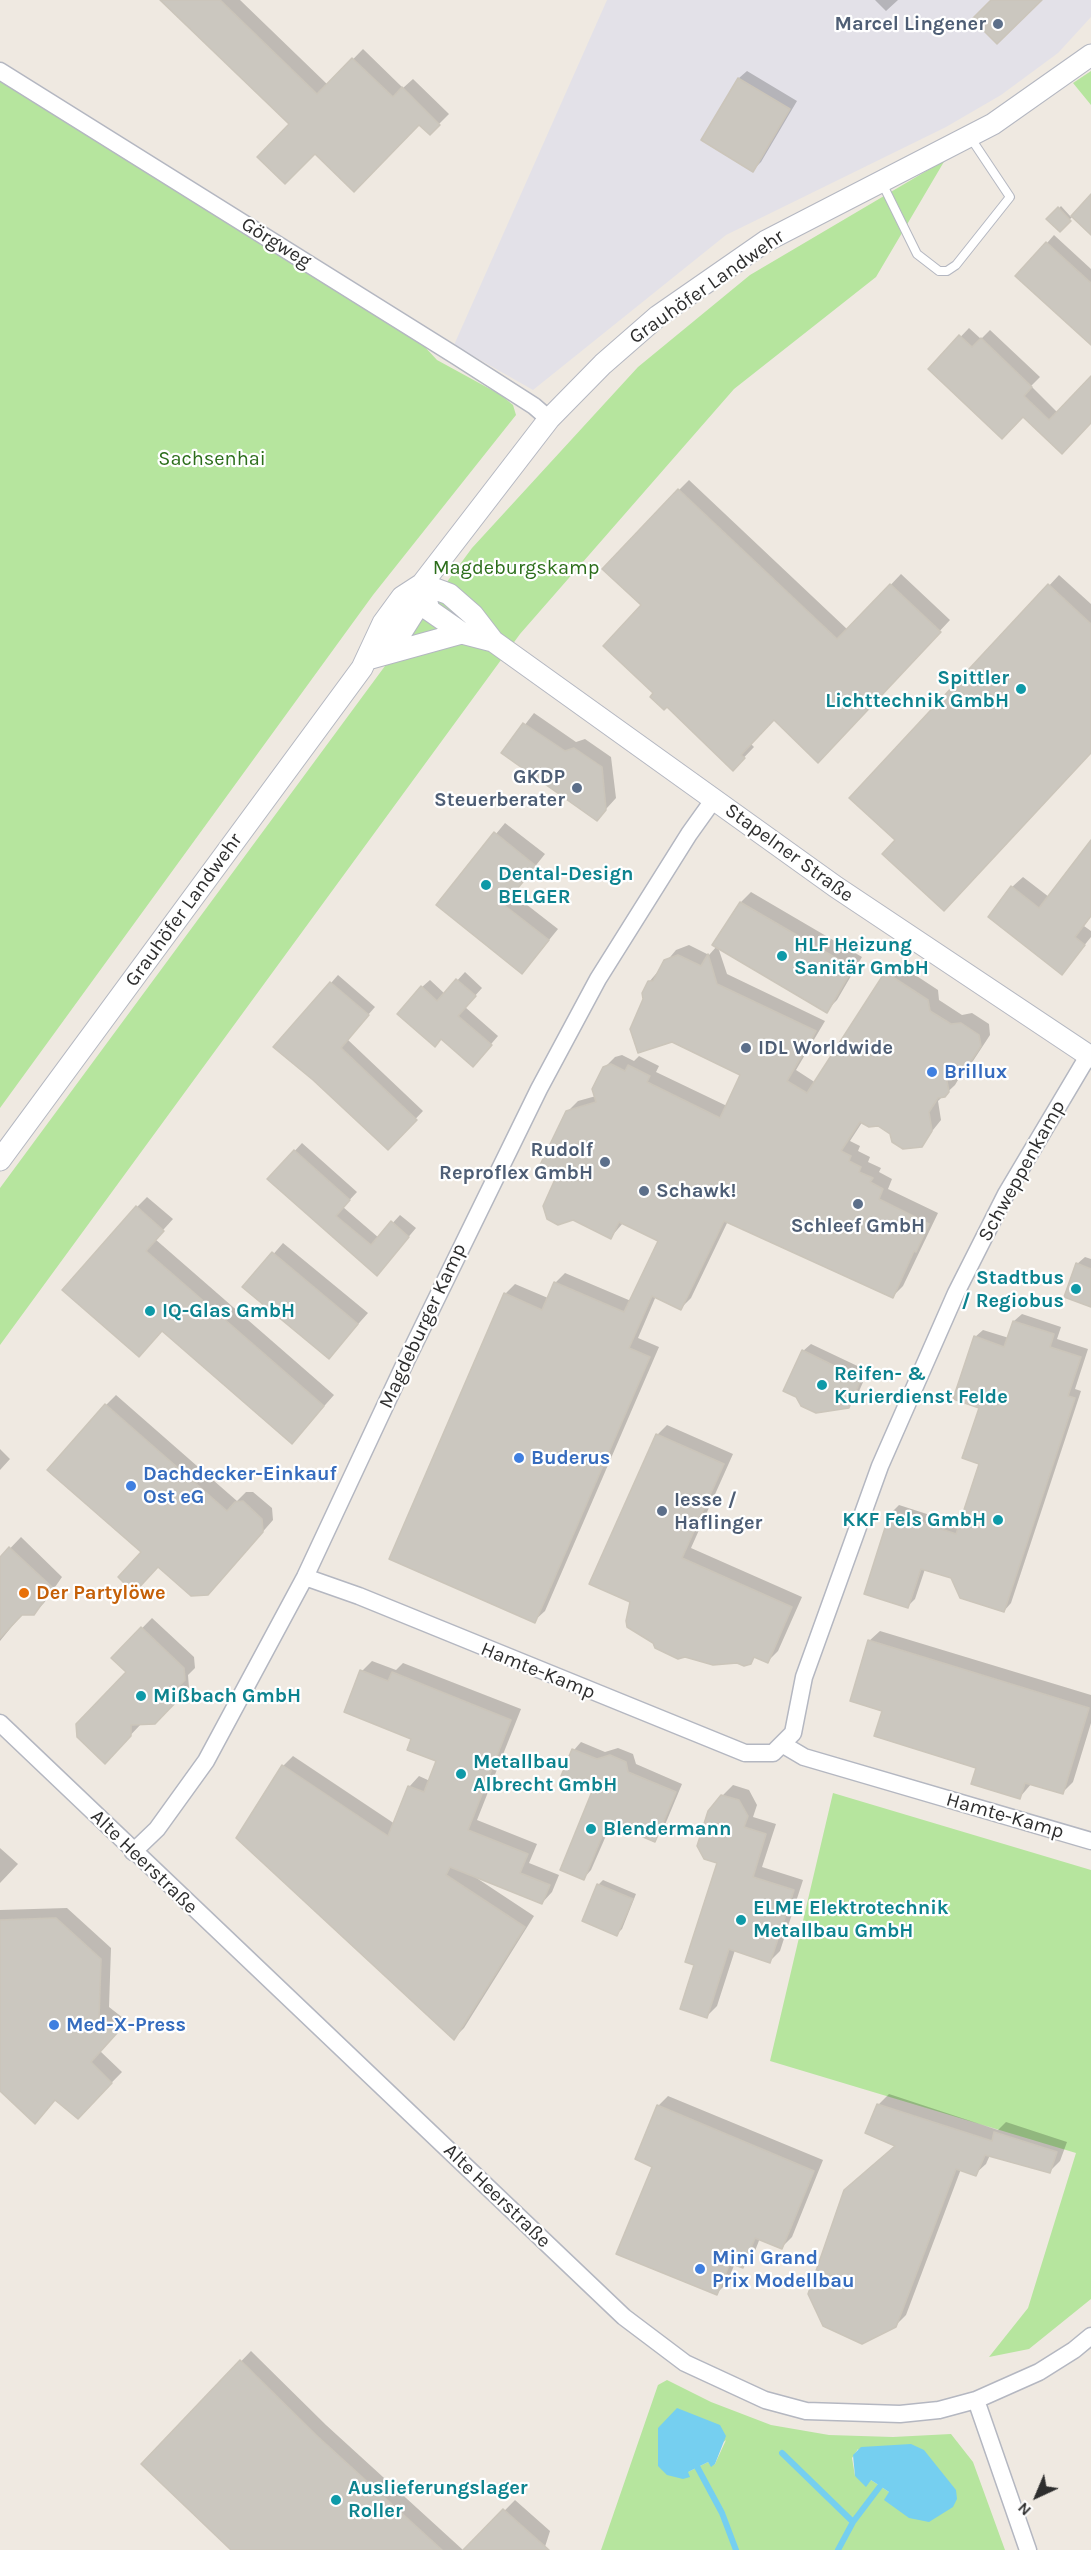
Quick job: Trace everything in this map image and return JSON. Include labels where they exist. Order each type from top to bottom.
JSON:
[{"type":"street","name":"Grauhöfer Landwehr","points":[[0,1160],[368,659],[383,623],[402,597],[422,584],[549,419],[603,364],[658,316],[766,241],[969,136],[1029,101],[1091,55]]},
{"type":"street","name":"Görgweg","points":[[0,71],[446,349],[534,406],[549,419]]},
{"type":"street","name":"Stapelner Straße","points":[[422,584],[429,610],[462,633],[493,641]]},
{"type":"street","name":"Stapelner Straße","points":[[422,584],[448,594],[473,615],[493,641],[858,902],[1090,1056]]},
{"type":"street","points":[[368,659],[462,633]]},
{"type":"street","name":"Magdeburger Kamp","points":[[133,1852],[157,1830],[206,1761],[305,1577],[406,1361],[544,1079],[598,979],[689,834],[714,799]]},
{"type":"street","name":"Schweppenkamp","points":[[778,1749],[793,1733],[804,1677],[880,1466],[956,1293],[1006,1194],[1090,1056]]},
{"type":"street","name":"Hamte-Kamp","points":[[305,1577],[359,1596],[745,1754],[778,1749],[1091,1841]]},
{"type":"street","name":"Alte Heerstraße","points":[[0,1723],[624,2317],[676,2358],[713,2378],[765,2400],[807,2411],[900,2414],[939,2410],[976,2400],[1039,2372],[1074,2350],[1091,2336]]},
{"type":"street","points":[[976,2400],[1028,2550]]},
{"type":"lane","points":[[881,181],[918,255],[939,271],[947,271],[956,265],[1010,197],[969,136]]},
{"type":"shaded area","points":[[607,0],[1091,0],[1091,17],[1058,53],[1001,95],[946,127],[726,235],[533,390],[454,345]]},
{"type":"green space","points":[[1091,71],[1091,105],[1073,83]]},
{"type":"green space","name":"Sachsenhai","points":[[0,73],[423,345],[437,360],[501,395],[513,405],[516,415],[373,595],[0,1108]]},
{"type":"green space","name":"Magdeburgskamp","points":[[945,160],[876,277],[734,389],[520,634],[0,1345],[0,1188],[472,548],[638,367],[750,275]]},
{"type":"green space","points":[[833,1793],[1091,1870],[1091,2299],[1029,2349],[989,2357],[1028,2308],[1076,2153],[770,2061]]},
{"type":"green space","points":[[667,2380],[711,2402],[771,2425],[829,2435],[893,2437],[951,2434],[973,2462],[1005,2550],[601,2550],[658,2385]],"holes":[[[726,2440],[715,2464],[711,2466],[708,2462],[688,2472]],[[858,2449],[909,2518],[889,2492],[871,2480],[855,2476],[852,2458]]]},
{"type":"water","points":[[677,2408],[720,2425],[726,2436],[715,2464],[711,2467],[708,2462],[688,2472],[690,2477],[683,2479],[667,2475],[658,2466],[658,2428]]},
{"type":"water","points":[[911,2444],[924,2450],[956,2490],[957,2499],[953,2507],[929,2522],[909,2518],[884,2500],[889,2492],[871,2480],[866,2487],[855,2476],[853,2455],[861,2447]]},
{"type":"building","points":[[160,0],[220,0],[317,94],[352,58],[393,97],[402,87],[440,125],[430,135],[419,125],[354,192],[315,154],[285,184],[257,157],[289,124]]},
{"type":"building","points":[[991,0],[1042,0],[997,44],[972,19]]},
{"type":"building","points":[[738,78],[790,109],[753,172],[701,140]]},
{"type":"building","points":[[1091,194],[1091,235],[1071,216]]},
{"type":"building","points":[[1058,207],[1071,221],[1060,232],[1046,219]]},
{"type":"building","points":[[1046,242],[1091,283],[1091,345],[1015,276]]},
{"type":"building","points":[[959,335],[972,347],[981,338],[1032,387],[1024,396],[1049,420],[1091,376],[1091,423],[1062,454],[1023,417],[1002,439],[928,369]]},
{"type":"building","points":[[678,489],[837,639],[890,584],[941,632],[818,763],[774,720],[741,755],[745,758],[733,771],[667,707],[664,710],[650,697],[653,693],[603,646],[641,605],[602,569]]},
{"type":"building","name":"Spittler Lichttechnik GmbH","points":[[1048,584],[1091,624],[1091,753],[944,911],[882,854],[895,840],[849,798]]},
{"type":"building","name":"GKDP Steuerberater","points":[[523,723],[565,751],[574,748],[602,767],[606,810],[597,821],[501,753]]},
{"type":"building","name":"Dental-Design BELGER","points":[[494,832],[536,866],[504,905],[549,940],[522,974],[436,905]]},
{"type":"building","points":[[1091,840],[1091,916],[1075,937],[1085,945],[1062,975],[988,917],[1011,886],[1039,908]]},
{"type":"building","name":"HLF Heizung Sanitär GmbH","points":[[740,902],[853,968],[827,1013],[712,945]]},
{"type":"building","points":[[708,954],[717,984],[816,1031],[787,1081],[807,1093],[885,972],[928,1000],[930,1011],[951,1024],[961,1023],[979,1035],[981,1046],[963,1073],[946,1076],[949,1092],[945,1097],[938,1098],[929,1112],[932,1131],[922,1147],[903,1149],[892,1142],[890,1134],[878,1126],[869,1127],[860,1122],[841,1151],[851,1156],[849,1161],[861,1167],[859,1172],[873,1178],[870,1182],[883,1189],[879,1199],[929,1224],[893,1298],[724,1221],[681,1310],[652,1296],[629,1348],[650,1357],[535,1623],[389,1559],[504,1293],[542,1310],[554,1282],[624,1312],[658,1241],[619,1222],[611,1239],[573,1220],[558,1225],[547,1219],[543,1206],[556,1177],[538,1169],[566,1111],[596,1102],[592,1089],[603,1067],[611,1064],[625,1071],[628,1065],[650,1076],[647,1082],[720,1118],[740,1075],[672,1042],[638,1053],[630,1029],[643,999],[642,993],[648,981],[653,981],[664,960],[678,955],[701,966]]},
{"type":"building","points":[[456,979],[476,996],[458,1016],[492,1045],[473,1067],[441,1039],[435,1047],[397,1014],[421,986],[437,1001]]},
{"type":"building","points":[[330,982],[369,1015],[341,1048],[417,1120],[388,1150],[313,1080],[273,1047]]},
{"type":"building","points":[[294,1150],[350,1200],[336,1216],[371,1245],[391,1221],[409,1237],[377,1276],[267,1179]]},
{"type":"building","name":"IQ-Glas GmbH","points":[[136,1206],[164,1231],[146,1251],[324,1406],[292,1444],[162,1331],[139,1357],[62,1290]]},
{"type":"building","points":[[272,1252],[358,1324],[329,1359],[242,1287]]},
{"type":"building","name":"Stadtbus / Regiobus","points":[[1076,1263],[1091,1269],[1091,1307],[1064,1297]]},
{"type":"building","name":"KKF Fels GmbH","points":[[1013,1321],[1054,1334],[1050,1347],[1081,1357],[1068,1396],[1075,1398],[1004,1612],[960,1598],[951,1578],[921,1569],[908,1608],[864,1594],[890,1512],[956,1534],[979,1464],[962,1458],[979,1408],[953,1399],[974,1336],[1004,1347]]},
{"type":"building","name":"Reifen- & Kurierdienst Felde","points":[[802,1350],[861,1379],[849,1408],[816,1413],[801,1406],[796,1397],[783,1391]]},
{"type":"building","name":"Dachdecker-Einkauf Ost eG","points":[[105,1404],[227,1511],[235,1502],[243,1501],[262,1519],[263,1532],[208,1595],[191,1596],[158,1567],[134,1593],[118,1577],[141,1552],[47,1470]]},
{"type":"building","name":"Iesse / Haflinger","points":[[656,1434],[724,1464],[682,1558],[792,1607],[768,1663],[754,1657],[751,1664],[744,1666],[737,1663],[713,1665],[685,1657],[678,1659],[655,1648],[653,1643],[627,1627],[630,1602],[589,1584]]},
{"type":"building","name":"Der Partylöwe","points":[[9,1547],[53,1588],[34,1615],[22,1615],[0,1638],[0,1557]]},
{"type":"building","name":"Mißbach GmbH","points":[[141,1627],[184,1668],[185,1680],[178,1687],[179,1699],[155,1724],[131,1725],[131,1736],[105,1764],[77,1737],[76,1724],[126,1672],[111,1658]]},
{"type":"building","points":[[868,1640],[1089,1708],[1063,1794],[1025,1783],[1020,1799],[971,1784],[976,1768],[874,1736],[882,1711],[850,1701]]},
{"type":"building","points":[[360,1670],[388,1681],[392,1672],[511,1720],[468,1830],[528,1854],[520,1873],[550,1885],[542,1904],[450,1867],[446,1875],[525,1927],[454,2040],[236,1838],[282,1765],[388,1836],[408,1786],[424,1792],[436,1761],[407,1750],[411,1739],[344,1712]]},
{"type":"building","name":"Blendermann","points":[[572,1749],[597,1759],[610,1755],[626,1762],[628,1772],[676,1792],[655,1842],[608,1822],[584,1880],[560,1870],[593,1789],[561,1776]]},
{"type":"building","name":"ELME Elektrotechnik Metallbau GmbH","points":[[721,1795],[739,1800],[748,1816],[744,1827],[766,1834],[753,1877],[794,1890],[770,1963],[729,1949],[707,2018],[680,2009],[694,1965],[685,1962],[717,1863],[704,1859],[697,1846],[708,1811]]},
{"type":"building","points":[[597,1884],[633,1899],[617,1936],[582,1921]]},
{"type":"building","name":"Med-X-Press","points":[[56,1918],[101,1959],[99,2018],[118,2032],[91,2062],[112,2083],[78,2119],[55,2100],[35,2124],[0,2091],[0,1920]]},
{"type":"building","points":[[877,2104],[992,2141],[994,2132],[1057,2152],[1050,2173],[985,2155],[976,2176],[956,2169],[896,2327],[862,2344],[823,2326],[808,2294],[844,2190],[895,2146],[865,2133]]},
{"type":"building","points":[[657,2105],[814,2171],[782,2249],[755,2238],[743,2268],[730,2263],[717,2295],[616,2254],[652,2167],[635,2159]]},
{"type":"building","points":[[240,2360],[316,2435],[442,2550],[231,2550],[141,2464]]},
{"type":"building","name":"Auslieferungslager Roller","points":[[503,2509],[549,2550],[463,2550]]},
{"type":"waterway","points":[[782,2453],[853,2522]]},
{"type":"waterway","points":[[694,2461],[722,2513],[736,2550]]},
{"type":"waterway","points":[[838,2550],[853,2522],[884,2481]]},
{"type":"place","name":"Marcel Lingener","points":[[998,24]]},
{"type":"place","name":"Spittler Lichttechnik GmbH","points":[[1021,689]]},
{"type":"place","name":"GKDP Steuerberater","points":[[577,788]]},
{"type":"place","name":"Dental-Design BELGER","points":[[486,885]]},
{"type":"place","name":"HLF Heizung Sanitär GmbH","points":[[782,956]]},
{"type":"place","name":"IDL Worldwide","points":[[746,1048]]},
{"type":"place","name":"Brillux","points":[[932,1072]]},
{"type":"place","name":"Rudolf Reproflex GmbH","points":[[605,1162]]},
{"type":"place","name":"Schawk!","points":[[644,1191]]},
{"type":"place","name":"Schleef GmbH","points":[[858,1204]]},
{"type":"place","name":"Stadtbus / Regiobus","points":[[1076,1289]]},
{"type":"place","name":"IQ-Glas GmbH","points":[[150,1311]]},
{"type":"place","name":"Reifen- & Kurierdienst Felde","points":[[822,1385]]},
{"type":"place","name":"Buderus","points":[[519,1458]]},
{"type":"place","name":"Dachdecker-Einkauf Ost eG","points":[[131,1486]]},
{"type":"place","name":"Iesse / Haflinger","points":[[662,1511]]},
{"type":"place","name":"KKF Fels GmbH","points":[[998,1520]]},
{"type":"place","name":"Der Partylöwe","points":[[24,1593]]},
{"type":"place","name":"Mißbach GmbH","points":[[141,1696]]},
{"type":"place","name":"Metallbau Albrecht GmbH","points":[[461,1774]]},
{"type":"place","name":"Blendermann","points":[[591,1829]]},
{"type":"place","name":"ELME Elektrotechnik Metallbau GmbH","points":[[741,1920]]},
{"type":"place","name":"Med-X-Press","points":[[54,2025]]},
{"type":"place","name":"Mini Grand Prix Modellbau","points":[[700,2269]]},
{"type":"place","name":"Auslieferungslager Roller","points":[[336,2500]]}]
